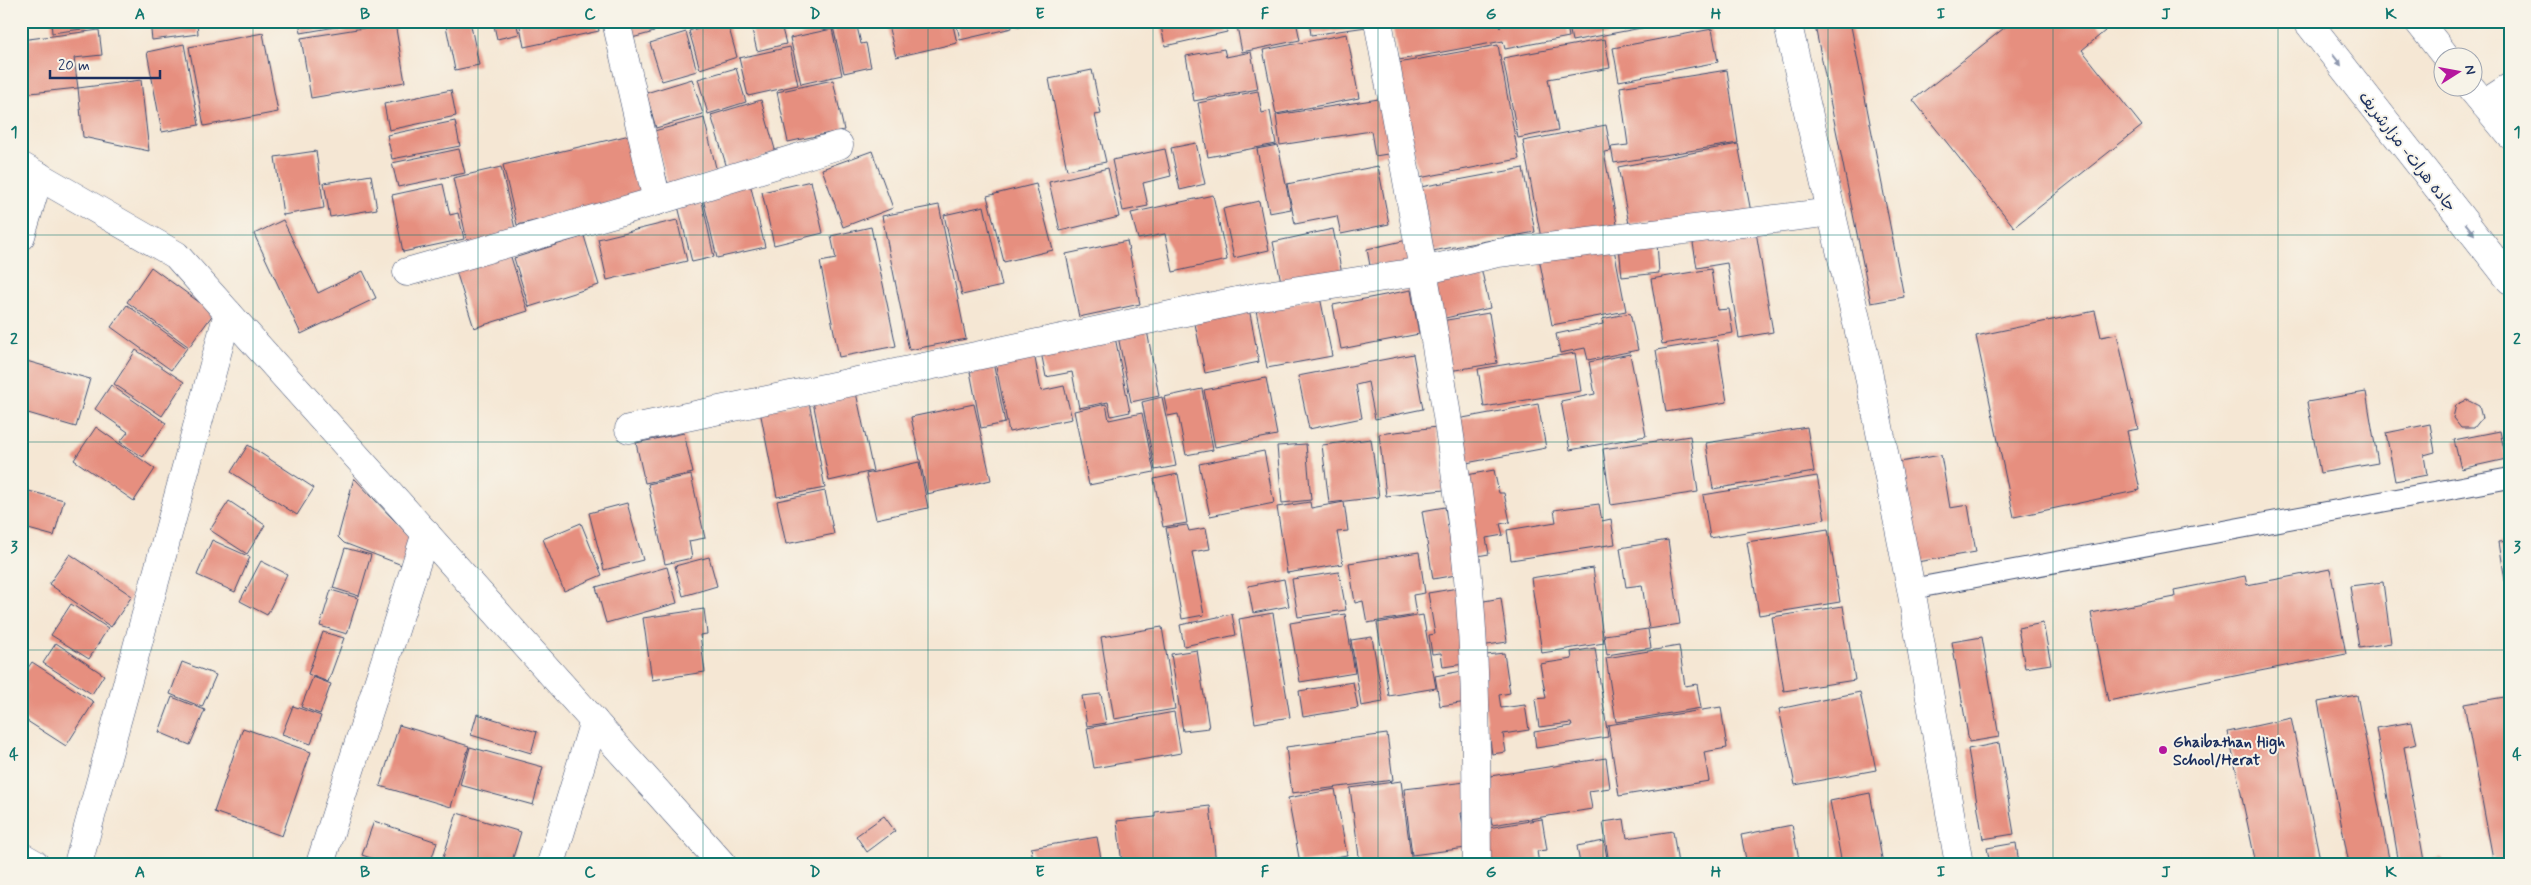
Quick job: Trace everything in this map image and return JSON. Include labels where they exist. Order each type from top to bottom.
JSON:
[{"type":"main road","points":[[616,21],[657,201]]},
{"type":"main road","points":[[1378,21],[1423,271],[1464,541],[1475,699],[1477,864]]},
{"type":"main road","points":[[1787,21],[1866,366],[1911,589],[1959,864]]},
{"type":"main road","name":"جاده هرات- مزارشریف","points":[[2307,21],[2510,280]]},
{"type":"main road","points":[[2418,21],[2439,48]]},
{"type":"main road","points":[[2484,94],[2510,87]]},
{"type":"main road","points":[[2480,98],[2510,135]]},
{"type":"main road","points":[[407,272],[657,201],[839,145]]},
{"type":"main road","points":[[21,236],[30,171],[176,255],[722,864]]},
{"type":"main road","points":[[629,429],[1261,296],[1423,271],[1498,253],[1832,212]]},
{"type":"main road","points":[[78,864],[228,313]]},
{"type":"main road","points":[[320,864],[426,533]]},
{"type":"main road","points":[[551,864],[594,721]]},
{"type":"main road","points":[[21,856],[35,864]]},
{"type":"lane","points":[[1911,589],[2510,478]]},
{"type":"building","points":[[51,21],[88,21],[89,28],[52,33]]},
{"type":"building","points":[[150,21],[197,21],[198,34],[152,40]]},
{"type":"building","points":[[299,21],[363,21],[364,22],[301,33]]},
{"type":"building","points":[[445,21],[470,21],[479,65],[455,70]]},
{"type":"building","points":[[493,21],[516,21],[519,34],[497,39]]},
{"type":"building","points":[[519,21],[597,21],[599,31],[524,47]]},
{"type":"building","points":[[628,21],[652,21],[654,32],[632,38]]},
{"type":"building","points":[[721,21],[727,21],[737,57],[700,69],[689,31]]},
{"type":"building","points":[[750,21],[780,21],[786,44],[757,51]]},
{"type":"building","points":[[792,21],[819,21],[819,22],[794,28]]},
{"type":"building","points":[[887,21],[952,21],[957,43],[896,57]]},
{"type":"building","points":[[956,21],[1011,21],[1012,28],[960,40]]},
{"type":"building","points":[[1018,21],[1039,21],[1039,22],[1019,27]]},
{"type":"building","points":[[1160,21],[1224,21],[1227,32],[1165,46]]},
{"type":"building","points":[[1236,21],[1296,21],[1300,40],[1242,52]]},
{"type":"building","points":[[1309,21],[1373,21],[1373,26],[1311,35]]},
{"type":"building","points":[[1391,21],[1499,21],[1500,28],[1500,21],[1566,21],[1569,37],[1505,49],[1503,41],[1399,60]]},
{"type":"building","points":[[1568,21],[1673,21],[1673,22],[1572,41]]},
{"type":"building","points":[[1814,21],[1850,21],[1904,297],[1871,303]]},
{"type":"building","points":[[2013,21],[2097,21],[2105,31],[2082,50],[2142,126],[2014,227],[1913,100]]},
{"type":"building","points":[[856,22],[861,44],[866,43],[871,67],[844,73],[833,27]]},
{"type":"building","points":[[395,23],[405,82],[311,98],[301,38]]},
{"type":"building","points":[[832,29],[842,75],[801,84],[790,38]]},
{"type":"building","points":[[1712,29],[1718,62],[1619,81],[1613,48]]},
{"type":"building","points":[[99,30],[102,55],[74,58],[78,88],[21,94],[21,40]]},
{"type":"building","points":[[686,32],[697,71],[662,81],[650,43]]},
{"type":"building","points":[[263,33],[278,112],[204,126],[189,47]]},
{"type":"building","points":[[1347,34],[1359,98],[1276,114],[1263,50]]},
{"type":"building","points":[[1605,39],[1610,68],[1548,79],[1558,130],[1518,138],[1503,58]]},
{"type":"building","points":[[184,44],[199,125],[162,132],[147,52]]},
{"type":"building","points":[[1498,45],[1519,159],[1419,178],[1398,63]]},
{"type":"building","points":[[790,47],[798,85],[748,96],[739,58]]},
{"type":"building","points":[[1224,49],[1226,57],[1251,52],[1258,89],[1194,101],[1186,56]]},
{"type":"building","points":[[736,68],[746,102],[708,114],[698,79]]},
{"type":"building","points":[[1092,70],[1101,114],[1095,115],[1106,162],[1067,170],[1049,79]]},
{"type":"building","points":[[1727,70],[1738,143],[1614,163],[1611,147],[1628,145],[1620,87]]},
{"type":"building","points":[[692,79],[703,114],[656,128],[646,93]]},
{"type":"building","points":[[141,80],[149,151],[83,137],[78,88]]},
{"type":"building","points":[[833,80],[844,130],[788,142],[777,92]]},
{"type":"building","points":[[451,90],[456,116],[389,130],[384,104]]},
{"type":"building","points":[[1258,91],[1262,113],[1270,111],[1276,144],[1208,157],[1198,103]]},
{"type":"building","points":[[1385,98],[1394,153],[1375,156],[1371,131],[1280,145],[1276,115]]},
{"type":"building","points":[[761,100],[776,153],[727,168],[711,115]]},
{"type":"building","points":[[704,118],[717,172],[668,185],[654,131]]},
{"type":"building","points":[[455,121],[460,146],[392,159],[387,135]]},
{"type":"building","points":[[1606,125],[1611,151],[1604,152],[1617,224],[1541,238],[1523,141]]},
{"type":"building","points":[[634,134],[648,195],[517,225],[503,165]]},
{"type":"building","points":[[1196,143],[1205,184],[1180,190],[1171,148]]},
{"type":"building","points":[[1738,144],[1751,212],[1654,230],[1652,220],[1629,224],[1618,167]]},
{"type":"building","points":[[1278,145],[1291,209],[1269,213],[1257,149]]},
{"type":"building","points":[[459,149],[465,173],[398,187],[392,163]]},
{"type":"building","points":[[1165,149],[1171,176],[1143,183],[1148,206],[1123,211],[1112,160]]},
{"type":"building","points":[[316,151],[324,208],[283,215],[275,157]]},
{"type":"building","points":[[872,151],[893,208],[843,227],[822,169]]},
{"type":"building","points":[[1378,166],[1389,224],[1341,234],[1337,216],[1295,224],[1287,184]]},
{"type":"building","points":[[501,167],[516,233],[468,245],[453,178]]},
{"type":"building","points":[[1108,168],[1119,217],[1060,231],[1049,182]]},
{"type":"building","points":[[1523,168],[1535,232],[1427,252],[1415,188]]},
{"type":"building","points":[[371,175],[377,209],[330,217],[324,183]]},
{"type":"building","points":[[811,181],[823,233],[774,245],[762,192]]},
{"type":"building","points":[[750,183],[765,247],[717,258],[702,194]]},
{"type":"building","points":[[443,184],[450,215],[458,213],[464,239],[403,252],[392,195]]},
{"type":"building","points":[[1036,184],[1053,250],[1004,262],[987,196]]},
{"type":"building","points":[[1213,195],[1227,260],[1173,272],[1165,234],[1138,239],[1131,213]]},
{"type":"building","points":[[702,201],[714,257],[692,262],[678,206]]},
{"type":"building","points":[[1259,201],[1269,250],[1234,258],[1223,209]]},
{"type":"building","points":[[939,205],[966,339],[909,350],[882,216]]},
{"type":"building","points":[[984,206],[1002,286],[962,295],[944,215]]},
{"type":"building","points":[[283,220],[318,293],[363,271],[376,298],[301,334],[254,234]]},
{"type":"building","points":[[677,220],[687,261],[607,280],[598,239]]},
{"type":"building","points":[[871,227],[896,346],[839,357],[820,262],[836,259],[831,236]]},
{"type":"building","points":[[1333,229],[1342,274],[1282,287],[1273,242]]},
{"type":"building","points":[[1756,232],[1773,332],[1739,338],[1727,263],[1697,268],[1693,243]]},
{"type":"building","points":[[584,236],[599,285],[529,307],[514,258]]},
{"type":"building","points":[[1407,240],[1413,268],[1372,277],[1367,249]]},
{"type":"building","points":[[1127,241],[1140,304],[1079,317],[1066,254]]},
{"type":"building","points":[[1657,242],[1659,273],[1622,277],[1619,246]]},
{"type":"building","points":[[1613,244],[1626,311],[1552,325],[1539,258]]},
{"type":"building","points":[[510,254],[528,311],[474,328],[456,271]]},
{"type":"building","points":[[1480,263],[1490,308],[1441,319],[1431,274]]},
{"type":"building","points":[[151,267],[214,313],[189,347],[127,302]]},
{"type":"building","points":[[1711,269],[1717,310],[1729,309],[1733,333],[1662,344],[1651,279]]},
{"type":"building","points":[[1411,290],[1419,334],[1341,349],[1333,305]]},
{"type":"building","points":[[1320,297],[1332,356],[1267,368],[1256,310]]},
{"type":"building","points":[[127,305],[187,348],[171,370],[111,327]]},
{"type":"building","points":[[1249,308],[1259,362],[1205,373],[1194,319]]},
{"type":"building","points":[[2095,311],[2101,337],[2117,334],[2138,429],[2127,431],[2140,490],[2014,517],[1976,336]]},
{"type":"building","points":[[1489,313],[1497,363],[1449,371],[1441,321]]},
{"type":"building","points":[[1630,313],[1638,350],[1588,360],[1585,348],[1560,353],[1556,334],[1603,324],[1602,319]]},
{"type":"building","points":[[1146,325],[1159,396],[1131,402],[1117,331]]},
{"type":"building","points":[[1115,337],[1130,412],[1111,416],[1108,402],[1079,408],[1072,372],[1046,377],[1041,352]]},
{"type":"building","points":[[1717,340],[1727,402],[1666,412],[1656,350]]},
{"type":"building","points":[[136,350],[184,382],[162,416],[114,384]]},
{"type":"building","points":[[1034,353],[1041,391],[1064,386],[1072,419],[1009,432],[995,361]]},
{"type":"building","points":[[1575,353],[1581,391],[1484,407],[1478,369]]},
{"type":"building","points":[[1413,354],[1423,409],[1375,419],[1368,382],[1356,385],[1362,418],[1309,429],[1298,376]]},
{"type":"building","points":[[1630,354],[1646,436],[1570,450],[1561,401],[1595,394],[1589,362]]},
{"type":"building","points":[[992,357],[1005,423],[981,428],[968,361]]},
{"type":"building","points":[[23,360],[90,379],[76,427],[21,411]]},
{"type":"building","points":[[1266,378],[1277,435],[1215,447],[1204,390]]},
{"type":"building","points":[[111,385],[166,423],[143,457],[120,442],[128,432],[95,409]]},
{"type":"building","points":[[855,388],[873,471],[829,481],[812,397]]},
{"type":"building","points":[[1202,389],[1213,450],[1186,455],[1178,414],[1168,416],[1164,397]]},
{"type":"building","points":[[2366,392],[2378,463],[2320,473],[2307,402]]},
{"type":"building","points":[[1162,397],[1176,466],[1155,470],[1142,402]]},
{"type":"building","points":[[2467,400],[2479,406],[2482,418],[2474,428],[2461,428],[2453,418],[2456,405]]},
{"type":"building","points":[[809,402],[825,488],[777,497],[760,411]]},
{"type":"building","points":[[974,404],[991,480],[927,494],[911,417]]},
{"type":"building","points":[[1106,404],[1109,420],[1142,413],[1154,472],[1089,485],[1074,411]]},
{"type":"building","points":[[1538,404],[1546,448],[1461,464],[1452,420]]},
{"type":"building","points":[[2430,424],[2435,452],[2424,455],[2427,475],[2395,481],[2386,433]]},
{"type":"building","points":[[96,427],[155,469],[134,501],[74,460]]},
{"type":"building","points":[[1437,427],[1444,490],[1386,496],[1379,434]]},
{"type":"building","points":[[1807,427],[1814,472],[1713,489],[1706,443]]},
{"type":"building","points":[[2500,431],[2506,459],[2461,469],[2454,440]]},
{"type":"building","points":[[684,433],[693,473],[645,483],[636,443]]},
{"type":"building","points":[[1690,436],[1698,492],[1611,505],[1603,449]]},
{"type":"building","points":[[1371,439],[1379,497],[1329,503],[1322,445]]},
{"type":"building","points":[[1306,444],[1311,500],[1282,503],[1277,446]]},
{"type":"building","points":[[248,445],[314,488],[297,515],[231,472]]},
{"type":"building","points":[[1264,451],[1274,503],[1210,516],[1199,464]]},
{"type":"building","points":[[1941,455],[1950,508],[1968,505],[1976,552],[1911,563],[1894,463]]},
{"type":"building","points":[[919,462],[928,508],[876,519],[866,474]]},
{"type":"building","points":[[1494,470],[1499,493],[1504,493],[1510,522],[1500,524],[1503,535],[1486,538],[1489,554],[1471,557],[1456,477]]},
{"type":"building","points":[[1178,474],[1187,523],[1163,527],[1154,479]]},
{"type":"building","points":[[691,475],[705,538],[689,541],[692,558],[665,564],[648,484]]},
{"type":"building","points":[[1817,476],[1825,519],[1710,538],[1703,495]]},
{"type":"building","points":[[354,478],[413,540],[402,565],[344,543],[338,537]]},
{"type":"building","points":[[21,489],[64,500],[54,536],[21,527]]},
{"type":"building","points":[[825,491],[834,534],[786,544],[777,501]]},
{"type":"building","points":[[229,501],[265,525],[247,554],[210,530]]},
{"type":"building","points":[[1310,502],[1311,508],[1344,502],[1348,531],[1337,532],[1343,564],[1287,573],[1277,507]]},
{"type":"building","points":[[627,503],[643,560],[604,570],[589,513]]},
{"type":"building","points":[[1599,504],[1602,521],[1611,519],[1615,544],[1511,560],[1507,530],[1556,522],[1554,510]]},
{"type":"building","points":[[1445,507],[1456,575],[1433,579],[1422,511]]},
{"type":"building","points":[[581,523],[602,575],[564,591],[543,539]]},
{"type":"building","points":[[1187,525],[1189,531],[1206,528],[1210,549],[1192,552],[1204,615],[1182,619],[1166,528]]},
{"type":"building","points":[[1828,529],[1840,602],[1759,615],[1747,542]]},
{"type":"building","points":[[212,540],[250,557],[235,592],[197,575]]},
{"type":"building","points":[[1668,540],[1680,624],[1649,629],[1642,585],[1626,587],[1620,548]]},
{"type":"building","points":[[2510,541],[2510,587],[2506,587],[2499,542]]},
{"type":"building","points":[[345,548],[371,555],[359,596],[333,588]]},
{"type":"building","points":[[1419,552],[1425,593],[1413,595],[1416,615],[1367,623],[1363,601],[1355,603],[1349,563]]},
{"type":"building","points":[[70,554],[132,596],[111,627],[49,584]]},
{"type":"building","points":[[709,557],[717,586],[683,596],[675,566]]},
{"type":"building","points":[[261,561],[287,574],[267,615],[240,601]]},
{"type":"building","points":[[667,567],[677,603],[606,623],[596,587]]},
{"type":"building","points":[[1593,568],[1604,643],[1542,653],[1531,578]]},
{"type":"building","points":[[2330,569],[2346,654],[2108,701],[2091,613],[2175,597],[2174,590],[2245,576],[2247,585]]},
{"type":"building","points":[[1339,572],[1346,610],[1298,617],[1292,579]]},
{"type":"building","points":[[1284,579],[1289,606],[1253,613],[1248,586]]},
{"type":"building","points":[[2383,582],[2391,643],[2359,648],[2350,586]]},
{"type":"building","points":[[1458,588],[1464,664],[1443,667],[1441,653],[1432,654],[1429,635],[1435,634],[1428,593]]},
{"type":"building","points":[[331,590],[358,598],[347,634],[320,626]]},
{"type":"building","points":[[1501,598],[1507,642],[1481,646],[1473,603]]},
{"type":"building","points":[[71,604],[108,628],[89,659],[51,635]]},
{"type":"building","points":[[1843,606],[1855,680],[1784,691],[1772,617]]},
{"type":"building","points":[[704,609],[707,634],[700,635],[705,672],[652,680],[643,618]]},
{"type":"building","points":[[1273,613],[1290,717],[1255,723],[1239,619]]},
{"type":"building","points":[[1232,614],[1236,635],[1184,646],[1180,625]]},
{"type":"building","points":[[1345,614],[1355,673],[1300,682],[1290,623]]},
{"type":"building","points":[[1423,615],[1436,688],[1389,696],[1377,623]]},
{"type":"building","points":[[2043,623],[2051,664],[2025,668],[2018,628]]},
{"type":"building","points":[[1162,627],[1175,709],[1114,719],[1101,637]]},
{"type":"building","points":[[1648,629],[1651,648],[1607,655],[1604,635]]},
{"type":"building","points":[[323,632],[344,638],[328,682],[308,674]]},
{"type":"building","points":[[1372,637],[1383,702],[1361,706],[1351,640]]},
{"type":"building","points":[[1982,637],[1999,737],[1969,742],[1952,642]]},
{"type":"building","points":[[56,643],[104,675],[92,694],[43,663]]},
{"type":"building","points":[[1679,646],[1685,686],[1697,684],[1701,708],[1616,722],[1606,658]]},
{"type":"building","points":[[1595,648],[1608,737],[1536,748],[1534,732],[1572,726],[1571,723],[1539,727],[1535,699],[1546,698],[1540,664],[1572,659],[1571,652]]},
{"type":"building","points":[[1197,650],[1209,728],[1183,731],[1171,654]]},
{"type":"building","points":[[1504,653],[1510,693],[1499,695],[1501,708],[1525,705],[1529,730],[1503,734],[1506,752],[1492,754],[1477,656]]},
{"type":"building","points":[[32,662],[94,702],[66,746],[21,717],[21,678]]},
{"type":"building","points":[[182,662],[216,675],[202,707],[170,694]]},
{"type":"building","points":[[1462,671],[1467,702],[1440,706],[1435,676]]},
{"type":"building","points":[[313,677],[331,684],[320,714],[301,707]]},
{"type":"building","points":[[1353,682],[1358,708],[1303,717],[1299,691]]},
{"type":"building","points":[[1860,692],[1876,770],[1795,785],[1779,709]]},
{"type":"building","points":[[1101,694],[1106,723],[1087,726],[1082,696]]},
{"type":"building","points":[[2357,695],[2390,864],[2349,864],[2318,702]]},
{"type":"building","points":[[2510,696],[2510,863],[2494,864],[2464,704]]},
{"type":"building","points":[[172,697],[205,710],[190,745],[159,732]]},
{"type":"building","points":[[293,706],[321,716],[311,744],[282,734]]},
{"type":"building","points":[[1721,707],[1727,748],[1704,752],[1709,781],[1619,796],[1608,725]]},
{"type":"building","points":[[1174,712],[1181,753],[1094,768],[1087,728]]},
{"type":"building","points":[[477,714],[537,732],[531,753],[471,735]]},
{"type":"building","points":[[2291,718],[2321,864],[2256,864],[2228,732]]},
{"type":"building","points":[[2412,722],[2417,744],[2404,747],[2424,861],[2442,857],[2443,864],[2399,864],[2376,728]]},
{"type":"building","points":[[399,725],[469,746],[451,807],[380,786]]},
{"type":"building","points":[[243,728],[311,752],[282,836],[214,812]]},
{"type":"building","points":[[1387,734],[1393,780],[1292,793],[1286,747]]},
{"type":"building","points":[[1999,743],[2014,834],[1983,839],[1968,749]]},
{"type":"building","points":[[470,747],[543,767],[533,805],[460,785]]},
{"type":"building","points":[[1606,758],[1610,788],[1589,791],[1592,809],[1492,825],[1484,777]]},
{"type":"building","points":[[1401,781],[1412,864],[1360,864],[1350,788]]},
{"type":"building","points":[[1466,782],[1470,812],[1461,813],[1466,848],[1412,855],[1404,789]]},
{"type":"building","points":[[1335,789],[1347,855],[1300,863],[1288,798]]},
{"type":"building","points":[[1870,793],[1883,864],[1842,864],[1830,801]]},
{"type":"building","points":[[1210,806],[1216,864],[1122,864],[1117,821],[1155,817],[1155,812]]},
{"type":"building","points":[[457,813],[521,832],[511,864],[441,864]]},
{"type":"building","points":[[884,816],[895,831],[867,852],[856,836]]},
{"type":"building","points":[[1542,819],[1547,850],[1537,851],[1539,864],[1488,864],[1482,829]]},
{"type":"building","points":[[1624,819],[1627,838],[1673,831],[1678,864],[1609,864],[1603,822]]},
{"type":"building","points":[[374,821],[437,842],[430,864],[388,864],[362,855]]},
{"type":"building","points":[[1792,825],[1800,864],[1747,864],[1741,835]]},
{"type":"building","points":[[1097,837],[1102,864],[1034,864],[1031,848]]},
{"type":"building","points":[[1604,841],[1608,864],[1580,864],[1577,846]]},
{"type":"building","points":[[2016,843],[2019,864],[1990,864],[1987,848]]},
{"type":"place","name":"Ghaibathan High School/Herat","points":[[2163,750]]}]
